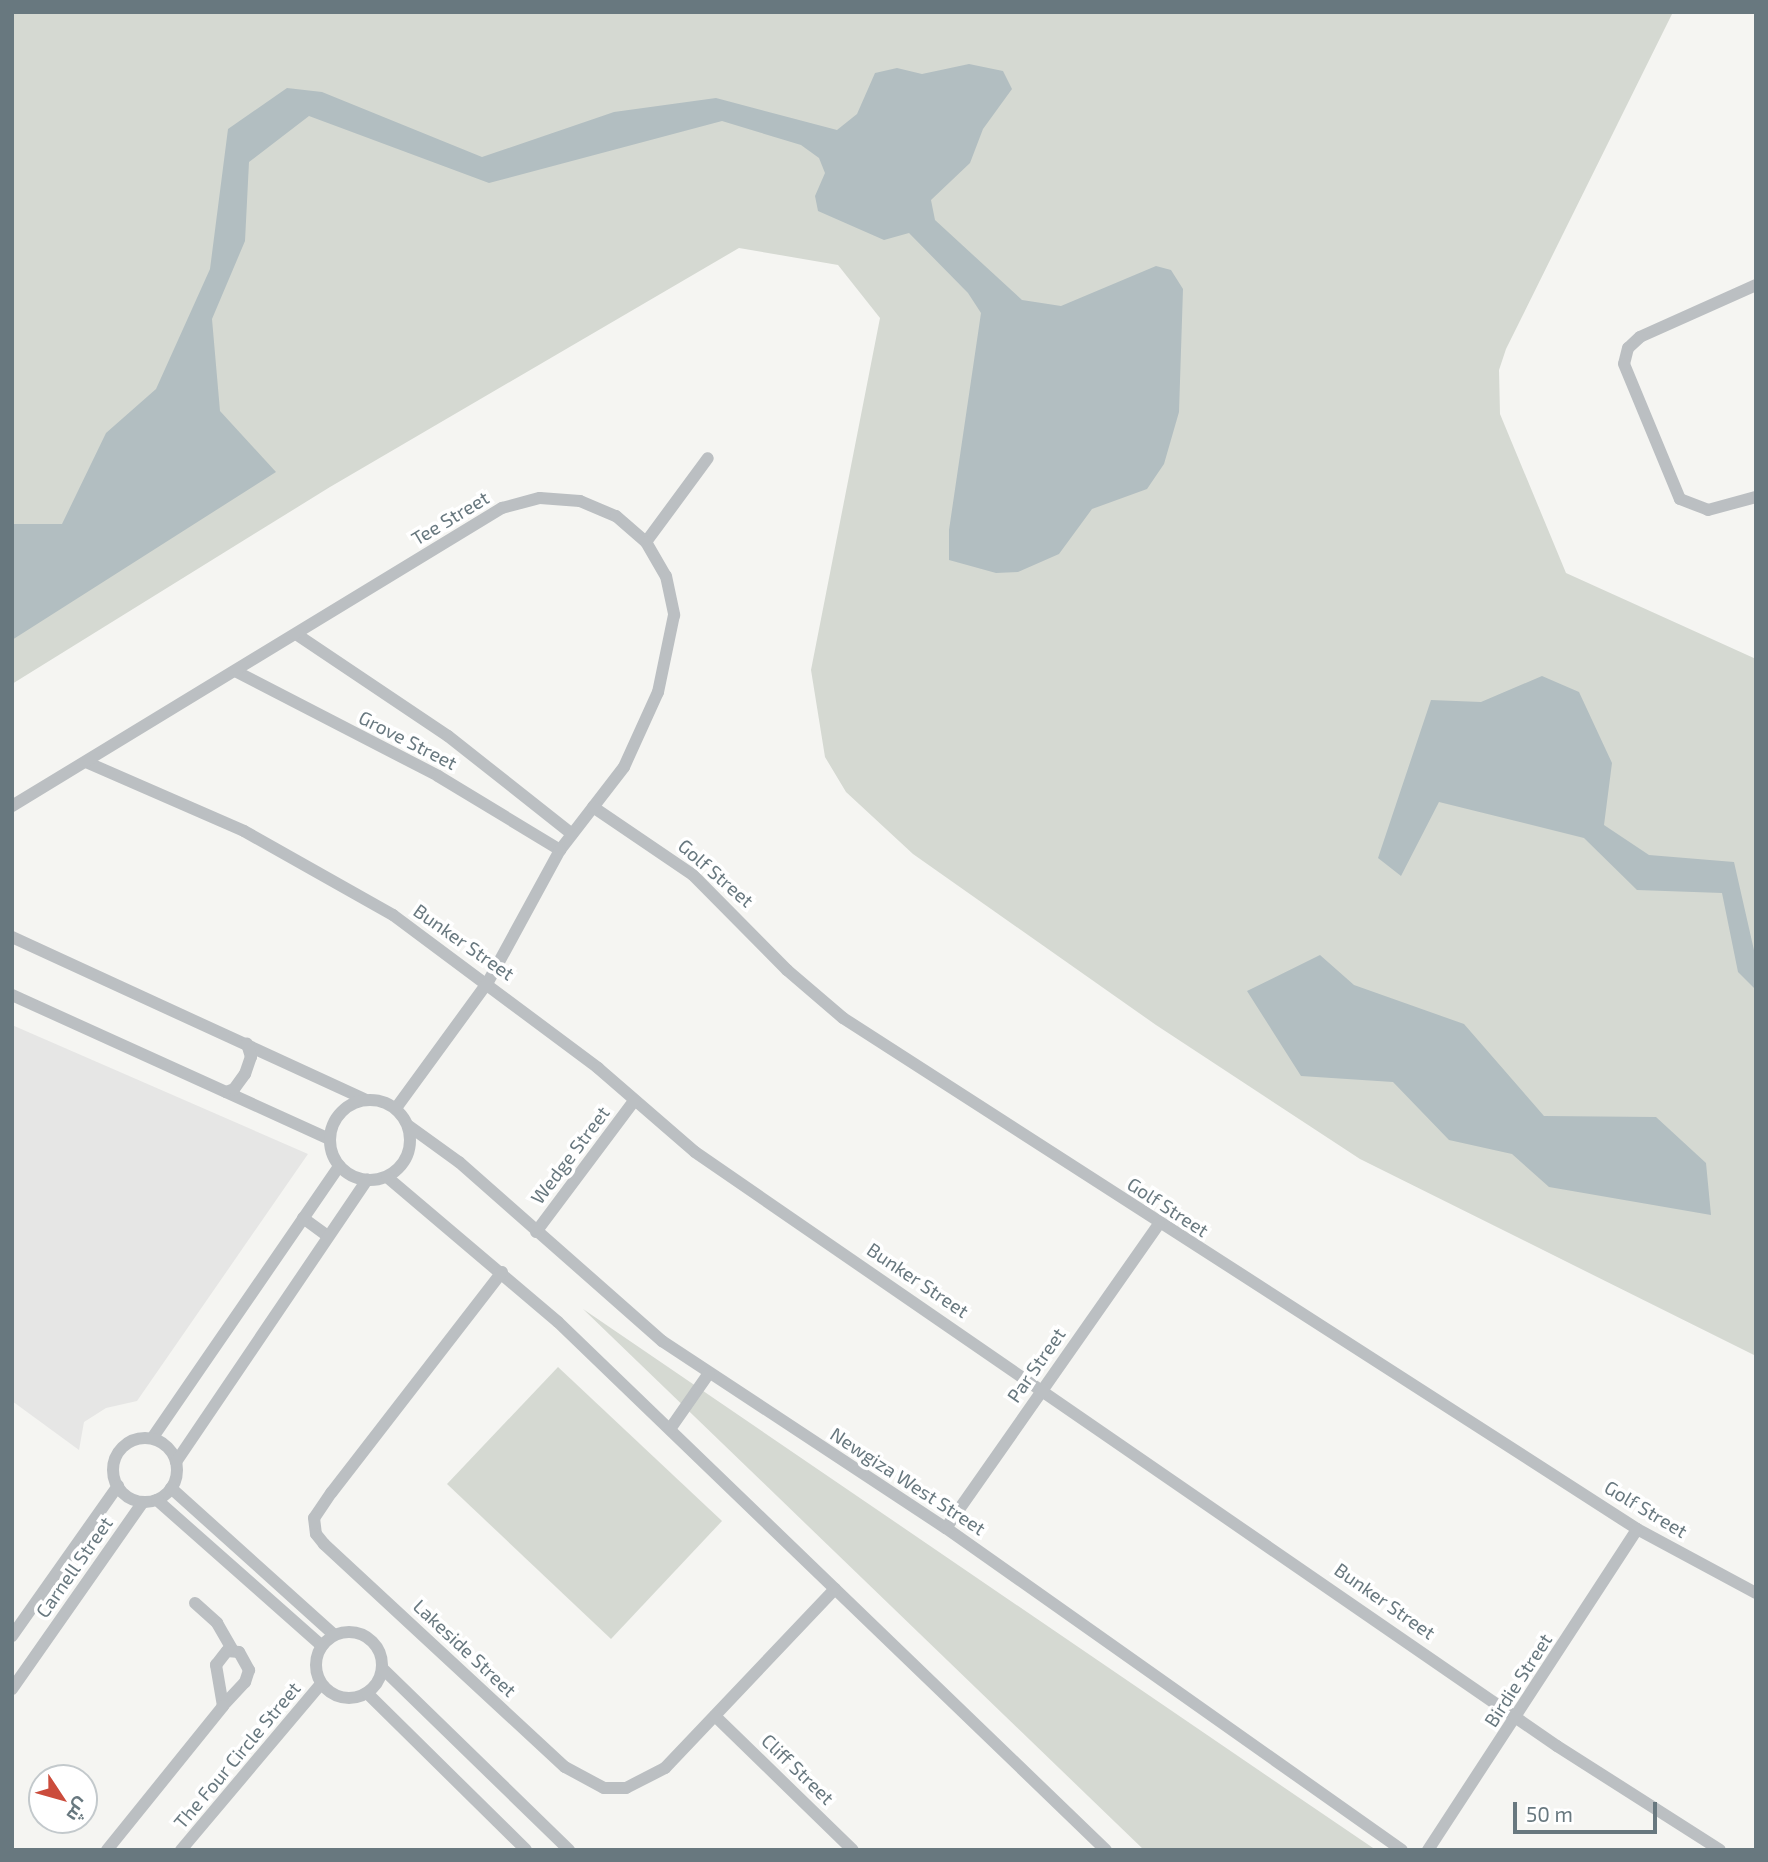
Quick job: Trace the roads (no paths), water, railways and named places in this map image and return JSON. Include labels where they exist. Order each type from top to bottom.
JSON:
[{"type":"street","points":[[1756,285],[1640,337],[1628,348],[1624,364],[1680,499],[1708,510],[1756,497]]},
{"type":"street","points":[[646,542],[708,458]]},
{"type":"street","name":"Tee Street","points":[[12,806],[502,508],[540,498],[580,501],[617,516],[646,542],[666,576],[674,615],[668,655],[644,728],[624,766],[560,850],[488,982],[396,1108]]},
{"type":"street","name":"Grove Street","points":[[296,634],[449,736],[572,834]]},
{"type":"street","name":"Grove Street","points":[[235,671],[439,776],[560,850]]},
{"type":"street","name":"Bunker Street","points":[[86,762],[233,826],[320,871],[488,982],[695,1152],[1651,1809],[1720,1850]]},
{"type":"street","name":"Golf Street","points":[[593,807],[692,875],[787,970],[843,1018],[1159,1224],[1637,1529],[1756,1593]]},
{"type":"street","points":[[12,937],[365,1099],[396,1108],[409,1126],[410,1150],[397,1171],[387,1177],[367,1181],[339,1166],[330,1139],[336,1117],[365,1099]]},
{"type":"street","points":[[12,995],[330,1139]]},
{"type":"street","points":[[226,1092],[234,1089],[245,1074],[251,1057],[247,1044]]},
{"type":"street","name":"Wedge Street","points":[[536,1232],[634,1101]]},
{"type":"street","name":"Newgiza West Street","points":[[409,1126],[459,1162],[662,1341],[946,1528],[1402,1850]]},
{"type":"street","points":[[153,1437],[339,1166]]},
{"type":"street","points":[[387,1177],[502,1272],[670,1429],[1106,1850]]},
{"type":"street","points":[[176,1462],[167,1446],[153,1437],[134,1439],[115,1457],[112,1470],[118,1486],[128,1498],[143,1502],[157,1500],[172,1488],[176,1462],[326,1234],[367,1181]]},
{"type":"street","points":[[303,1218],[326,1234]]},
{"type":"street","name":"Par Street","points":[[946,1528],[1159,1224]]},
{"type":"street","name":"Lakeside Street","points":[[502,1272],[331,1493],[314,1518],[316,1534],[583,1781],[604,1788],[647,1781],[715,1716],[835,1589]]},
{"type":"street","points":[[670,1429],[709,1373]]},
{"type":"street","name":"Carnell Street","points":[[12,1636],[118,1486]]},
{"type":"street","points":[[172,1488],[334,1635]]},
{"type":"street","points":[[157,1500],[322,1646]]},
{"type":"street","name":"Carnell Street","points":[[12,1689],[143,1502]]},
{"type":"street","name":"Birdie Street","points":[[1428,1850],[1518,1716],[1637,1529]]},
{"type":"street","points":[[107,1850],[248,1676],[246,1659],[233,1651],[217,1623],[195,1603]]},
{"type":"street","points":[[352,1632],[369,1638],[380,1652],[382,1668],[367,1693],[358,1697],[333,1695],[321,1684],[316,1665],[322,1646],[334,1635],[352,1632]]},
{"type":"street","points":[[223,1706],[216,1665],[222,1654],[233,1651]]},
{"type":"street","points":[[382,1668],[569,1850]]},
{"type":"street","name":"The Four Circle Street","points":[[181,1850],[321,1684]]},
{"type":"street","points":[[367,1693],[526,1850]]},
{"type":"street","name":"Cliff Street","points":[[715,1716],[853,1850]]}]
